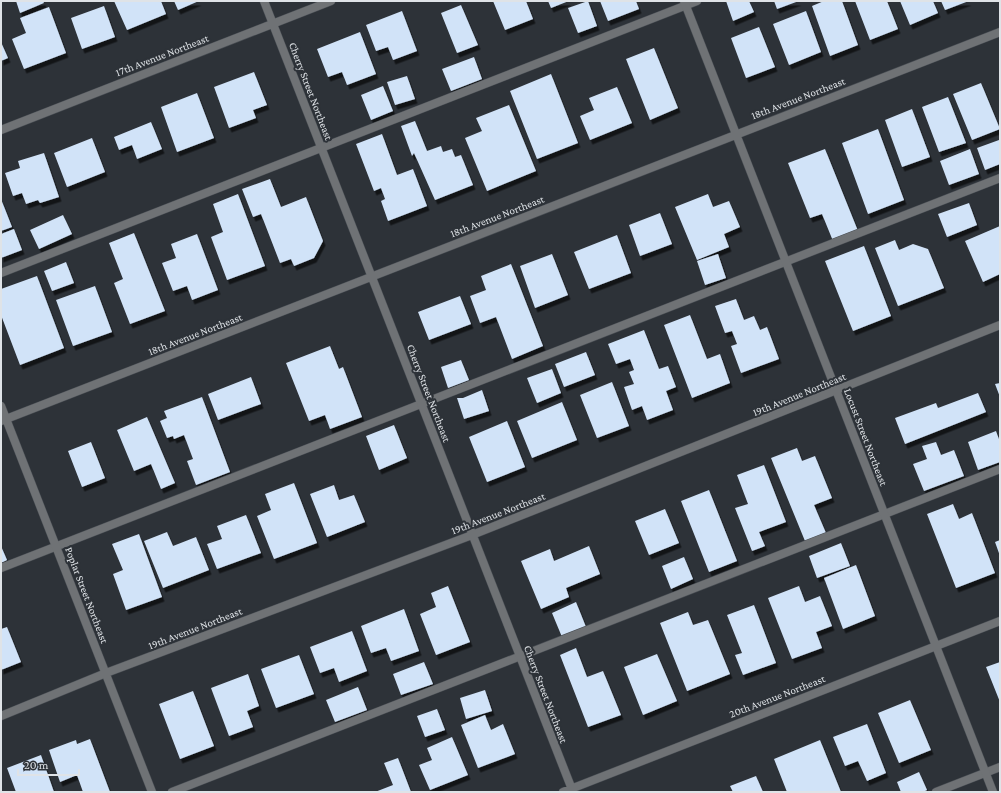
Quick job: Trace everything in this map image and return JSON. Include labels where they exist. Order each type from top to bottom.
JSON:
[{"type":"street","name":"Cherry Street Northeast","points":[[264,1],[572,790]]},
{"type":"street","name":"17th Avenue Northeast","points":[[1,130],[331,1]]},
{"type":"street","points":[[1,273],[321,148],[685,3],[697,1]]},
{"type":"street","name":"Locust Street Northeast","points":[[685,3],[992,792]]},
{"type":"street","name":"18th Avenue Northeast","points":[[4,420],[1000,32]]},
{"type":"street","points":[[1,568],[1000,178]]},
{"type":"street","name":"19th Avenue Northeast","points":[[1,716],[106,673],[472,535],[1000,325]]},
{"type":"street","name":"Poplar Street Northeast","points":[[1,406],[4,420],[56,546],[152,792]]},
{"type":"street","points":[[172,792],[1000,469]]},
{"type":"street","name":"20th Avenue Northeast","points":[[563,792],[572,790],[1000,622]]},
{"type":"street","points":[[936,792],[1000,767]]},
{"type":"building","points":[[16,1],[43,1],[44,3],[20,13]]},
{"type":"building","points":[[114,1],[161,1],[166,14],[127,30]]},
{"type":"building","points":[[174,1],[199,1],[178,10]]},
{"type":"building","points":[[493,1],[526,1],[533,19],[505,30]]},
{"type":"building","points":[[548,1],[569,1],[551,8]]},
{"type":"building","points":[[588,1],[597,26],[578,33],[568,8]]},
{"type":"building","points":[[600,1],[636,1],[639,9],[608,21]]},
{"type":"building","points":[[726,1],[749,1],[754,12],[733,21]]},
{"type":"building","points":[[774,1],[799,1],[777,9]]},
{"type":"building","points":[[824,1],[842,1],[858,45],[830,56],[812,6]]},
{"type":"building","points":[[855,1],[887,1],[898,29],[870,40]]},
{"type":"building","points":[[900,1],[933,1],[938,13],[910,25]]},
{"type":"building","points":[[941,1],[969,1],[945,10]]},
{"type":"building","points":[[461,5],[478,45],[457,53],[441,13]]},
{"type":"building","points":[[104,6],[115,37],[82,49],[71,18]]},
{"type":"building","points":[[49,7],[66,53],[24,69],[12,39],[26,33],[20,18]]},
{"type":"building","points":[[402,11],[417,51],[393,60],[388,47],[376,51],[366,25]]},
{"type":"building","points":[[806,11],[821,52],[789,65],[773,24]]},
{"type":"building","points":[[759,27],[775,67],[746,78],[731,38]]},
{"type":"building","points":[[360,32],[376,74],[347,85],[342,72],[328,77],[317,49]]},
{"type":"building","points":[[1,42],[8,58],[1,61]]},
{"type":"building","points":[[654,48],[678,108],[650,120],[626,59]]},
{"type":"building","points":[[474,57],[482,79],[451,91],[442,69]]},
{"type":"building","points":[[254,72],[267,105],[253,110],[256,118],[229,128],[214,87]]},
{"type":"building","points":[[551,74],[578,143],[537,159],[510,91]]},
{"type":"building","points":[[407,76],[415,99],[395,105],[387,82]]},
{"type":"building","points":[[981,83],[1000,129],[972,140],[953,94]]},
{"type":"building","points":[[383,86],[393,111],[371,120],[361,95]]},
{"type":"building","points":[[617,87],[632,123],[590,140],[580,116],[594,110],[589,98]]},
{"type":"building","points":[[197,93],[214,138],[177,152],[161,107]]},
{"type":"building","points":[[948,97],[966,143],[939,152],[922,107]]},
{"type":"building","points":[[509,105],[536,171],[487,191],[465,138],[482,131],[476,118]]},
{"type":"building","points":[[912,109],[930,157],[902,167],[885,120]]},
{"type":"building","points":[[415,121],[427,151],[441,146],[443,152],[452,149],[455,157],[461,155],[473,185],[435,200],[414,153],[412,156],[401,126]]},
{"type":"building","points":[[151,122],[162,149],[137,159],[132,145],[119,150],[114,137]]},
{"type":"building","points":[[878,129],[904,200],[868,214],[842,143]]},
{"type":"building","points":[[382,134],[397,175],[413,169],[427,206],[388,221],[381,201],[385,199],[381,188],[374,191],[356,144]]},
{"type":"building","points":[[92,138],[105,172],[67,187],[54,153]]},
{"type":"building","points":[[999,140],[1000,164],[985,170],[977,148]]},
{"type":"building","points":[[825,149],[858,231],[833,241],[822,214],[810,218],[788,163]]},
{"type":"building","points":[[970,149],[979,174],[949,185],[940,161]]},
{"type":"building","points":[[44,153],[59,197],[40,203],[38,200],[26,204],[22,193],[13,196],[5,173],[20,168],[18,161]]},
{"type":"building","points":[[270,179],[281,207],[306,197],[323,241],[314,258],[294,266],[291,259],[280,263],[261,214],[253,217],[242,189]]},
{"type":"building","points":[[238,194],[265,266],[227,280],[211,237],[223,232],[213,204]]},
{"type":"building","points":[[708,194],[713,207],[729,201],[740,227],[724,234],[729,247],[697,260],[675,207]]},
{"type":"building","points":[[1,199],[12,227],[1,231]]},
{"type":"building","points":[[969,203],[977,225],[947,237],[938,214]]},
{"type":"building","points":[[660,213],[672,244],[640,256],[629,225]]},
{"type":"building","points":[[63,215],[72,234],[39,249],[30,230]]},
{"type":"building","points":[[1000,226],[1000,274],[983,282],[965,241]]},
{"type":"building","points":[[14,229],[22,250],[1,258],[1,234]]},
{"type":"building","points":[[134,233],[165,311],[130,324],[114,283],[123,279],[109,243]]},
{"type":"building","points":[[197,234],[218,290],[192,300],[187,286],[173,291],[162,263],[176,258],[171,244]]},
{"type":"building","points":[[617,235],[631,273],[589,289],[574,252]]},
{"type":"building","points":[[895,240],[899,250],[913,244],[928,249],[944,288],[898,306],[875,248]]},
{"type":"building","points":[[864,246],[891,316],[853,331],[825,261]]},
{"type":"building","points":[[552,254],[568,295],[535,308],[520,266]]},
{"type":"building","points":[[718,254],[726,278],[705,285],[697,261]]},
{"type":"building","points":[[66,262],[74,283],[52,291],[44,271]]},
{"type":"building","points":[[511,264],[543,346],[512,359],[496,317],[480,323],[470,296],[486,290],[481,276]]},
{"type":"building","points":[[37,276],[64,348],[20,365],[1,315],[1,289]]},
{"type":"building","points":[[95,286],[112,332],[73,346],[56,300]]},
{"type":"building","points":[[460,296],[471,324],[429,340],[418,312]]},
{"type":"building","points":[[736,299],[744,320],[754,316],[760,330],[767,327],[779,359],[741,373],[731,346],[737,344],[732,331],[725,333],[715,306]]},
{"type":"building","points":[[690,315],[707,359],[720,354],[730,383],[692,398],[664,325]]},
{"type":"building","points":[[644,330],[659,369],[668,366],[676,387],[666,391],[673,410],[647,420],[642,406],[632,410],[624,387],[634,384],[629,372],[634,370],[630,359],[616,364],[608,344]]},
{"type":"building","points":[[330,346],[339,369],[343,367],[362,417],[330,429],[325,415],[309,421],[286,363]]},
{"type":"building","points":[[586,352],[595,375],[564,387],[555,364]]},
{"type":"building","points":[[461,360],[469,380],[448,388],[441,367]]},
{"type":"building","points":[[552,369],[561,393],[537,403],[527,378]]},
{"type":"building","points":[[251,377],[261,404],[218,420],[208,394]]},
{"type":"building","points":[[612,382],[629,426],[597,438],[580,395]]},
{"type":"building","points":[[1000,383],[1000,397],[995,384]]},
{"type":"building","points":[[482,390],[489,411],[464,419],[457,398],[463,398]]},
{"type":"building","points":[[978,393],[986,412],[905,444],[895,418],[936,403],[938,408]]},
{"type":"building","points":[[202,397],[230,472],[196,485],[187,461],[193,459],[184,435],[174,439],[173,436],[167,438],[160,421],[167,418],[164,411]]},
{"type":"building","points":[[562,402],[577,440],[532,458],[517,421]]},
{"type":"building","points":[[147,417],[175,483],[161,489],[151,464],[134,471],[117,430]]},
{"type":"building","points":[[507,421],[525,467],[487,482],[469,437]]},
{"type":"building","points":[[394,425],[407,458],[379,470],[366,436]]},
{"type":"building","points":[[996,431],[1000,442],[1000,462],[978,470],[968,442]]},
{"type":"building","points":[[91,442],[105,478],[82,487],[68,451]]},
{"type":"building","points":[[936,442],[941,455],[954,450],[964,476],[924,491],[913,464],[927,459],[922,446]]},
{"type":"building","points":[[797,448],[802,461],[815,456],[832,498],[814,505],[826,533],[805,541],[771,458]]},
{"type":"building","points":[[764,465],[786,522],[759,532],[765,546],[752,551],[735,508],[748,504],[737,475]]},
{"type":"building","points":[[294,483],[317,543],[274,559],[257,516],[271,510],[265,494]]},
{"type":"building","points":[[334,485],[339,500],[354,495],[365,522],[327,537],[310,494]]},
{"type":"building","points":[[709,490],[737,561],[709,572],[681,501]]},
{"type":"building","points":[[953,504],[959,519],[972,513],[995,573],[956,588],[927,514]]},
{"type":"building","points":[[665,509],[679,543],[649,555],[635,521]]},
{"type":"building","points":[[246,515],[261,553],[217,569],[207,544],[222,539],[217,526]]},
{"type":"building","points":[[167,532],[173,546],[196,537],[209,570],[163,588],[144,541]]},
{"type":"building","points":[[139,534],[162,597],[126,610],[113,574],[123,570],[112,544]]},
{"type":"building","points":[[1000,540],[1000,556],[995,542]]},
{"type":"building","points":[[841,543],[850,566],[817,578],[809,556]]},
{"type":"building","points":[[1,546],[7,560],[1,563]]},
{"type":"building","points":[[589,546],[600,574],[566,588],[569,597],[541,609],[521,561],[550,549],[554,561]]},
{"type":"building","points":[[684,557],[693,579],[671,589],[662,566]]},
{"type":"building","points":[[856,565],[875,616],[843,629],[824,578]]},
{"type":"building","points":[[448,586],[470,642],[436,655],[420,614],[436,607],[431,593]]},
{"type":"building","points":[[799,586],[805,602],[820,596],[832,626],[816,632],[822,648],[792,659],[768,598]]},
{"type":"building","points":[[576,602],[586,627],[562,637],[552,613]]},
{"type":"building","points":[[754,605],[776,663],[743,675],[735,655],[742,653],[727,615]]},
{"type":"building","points":[[404,609],[419,651],[391,661],[386,648],[371,653],[361,626]]},
{"type":"building","points":[[688,612],[693,625],[708,620],[730,674],[687,691],[660,623]]},
{"type":"building","points":[[7,627],[21,662],[1,670],[1,629]]},
{"type":"building","points":[[352,631],[367,671],[339,682],[334,668],[320,673],[310,647]]},
{"type":"building","points":[[576,648],[587,677],[603,671],[621,715],[588,727],[560,655]]},
{"type":"building","points":[[657,654],[677,701],[643,715],[624,667]]},
{"type":"building","points":[[299,655],[314,694],[276,708],[261,669]]},
{"type":"building","points":[[424,662],[433,684],[401,695],[393,674]]},
{"type":"building","points":[[1000,662],[1000,702],[986,667]]},
{"type":"building","points":[[248,674],[259,706],[247,711],[253,727],[229,736],[211,688]]},
{"type":"building","points":[[358,687],[367,710],[335,722],[326,700]]},
{"type":"building","points":[[485,690],[492,711],[466,719],[460,698]]},
{"type":"building","points":[[193,691],[214,746],[180,759],[159,704]]},
{"type":"building","points":[[910,700],[931,750],[899,763],[878,713]]},
{"type":"building","points":[[437,709],[445,730],[425,737],[417,716]]},
{"type":"building","points":[[485,715],[491,730],[503,724],[515,754],[478,768],[461,725]]},
{"type":"building","points":[[867,724],[886,773],[867,781],[858,761],[845,766],[833,737]]},
{"type":"building","points":[[452,737],[468,775],[430,790],[419,765],[432,760],[427,748]]},
{"type":"building","points":[[90,739],[110,792],[83,792],[77,775],[60,782],[49,750],[76,740],[77,744]]},
{"type":"building","points":[[820,740],[841,792],[787,792],[774,759]]},
{"type":"building","points":[[41,755],[54,792],[16,792],[7,768]]},
{"type":"building","points":[[398,758],[411,792],[375,792],[393,785],[384,763]]},
{"type":"building","points":[[919,772],[927,790],[923,792],[901,792],[897,782]]},
{"type":"building","points":[[756,776],[763,792],[733,792],[730,786]]}]
